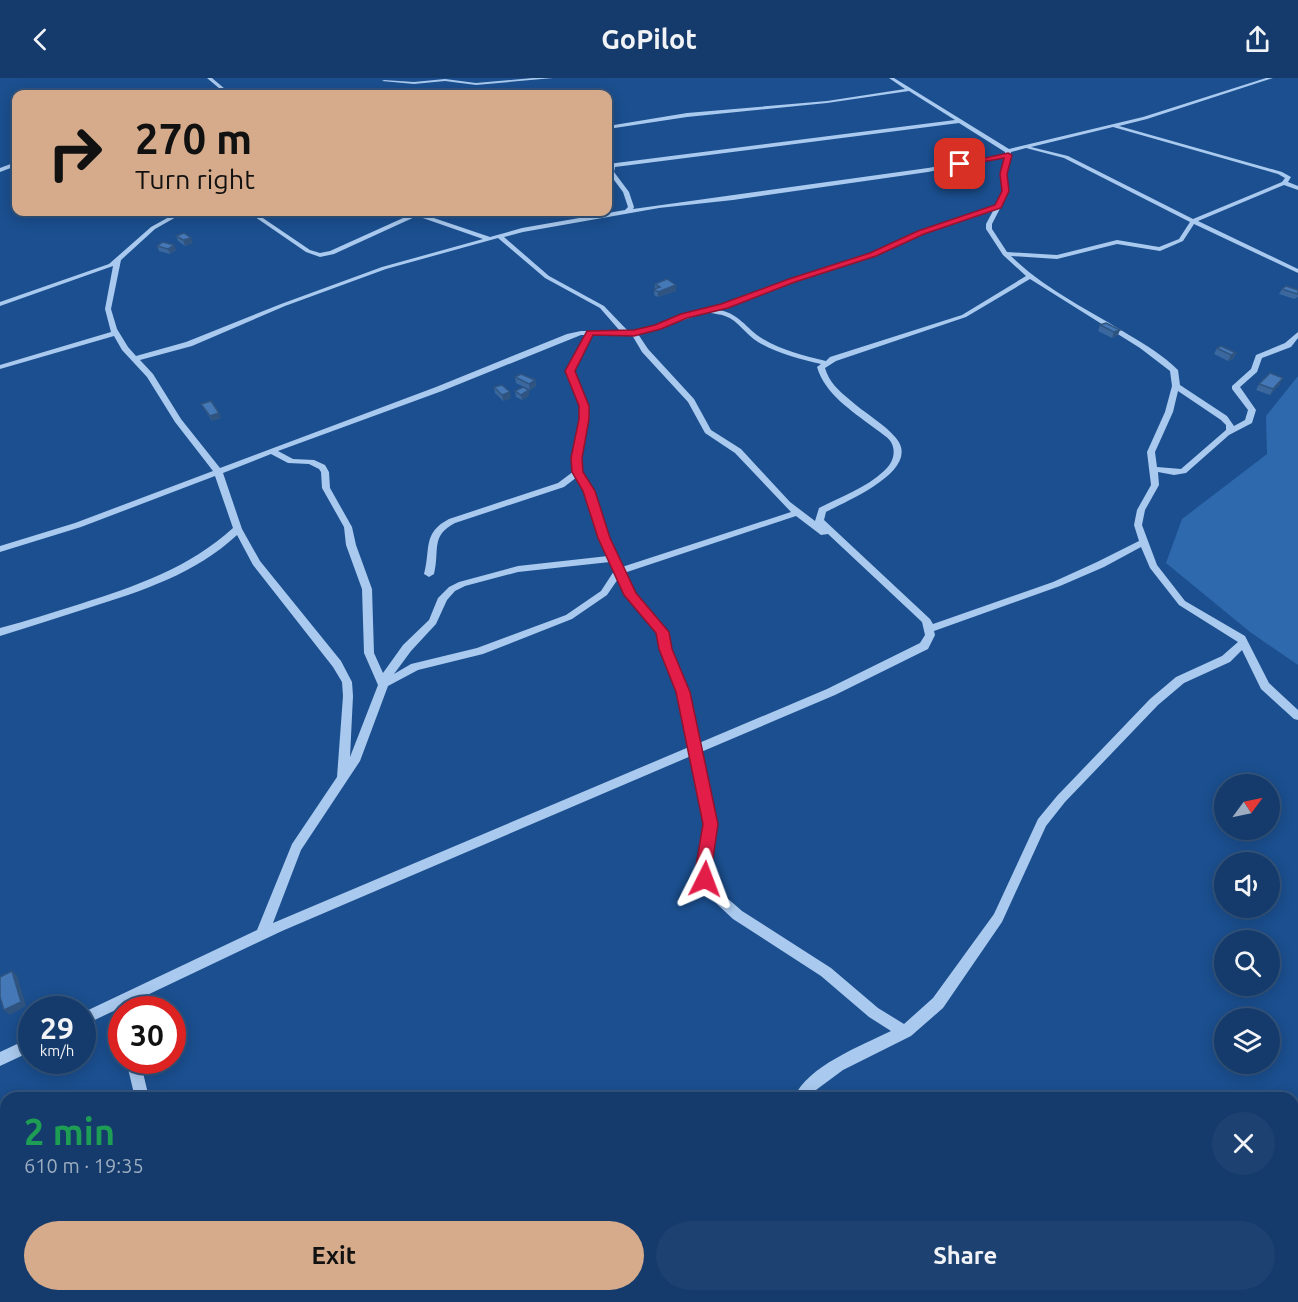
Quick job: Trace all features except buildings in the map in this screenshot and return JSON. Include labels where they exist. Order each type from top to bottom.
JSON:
[{"type":"street","points":[[209,78],[222,90]]},
{"type":"street","points":[[383,81],[414,83],[441,80],[476,84],[551,78]]},
{"type":"street","points":[[891,78],[1008,153]]},
{"type":"street","points":[[612,215],[659,206],[733,198],[928,170],[1008,153],[1114,126],[1271,78]]},
{"type":"street","points":[[612,127],[687,115],[827,102],[909,90]]},
{"type":"street","points":[[612,166],[959,121]]},
{"type":"street","points":[[1005,254],[1057,257],[1117,242],[1160,249],[1182,240],[1192,221],[1284,183],[1288,177],[1114,126]]},
{"type":"street","points":[[1028,148],[1066,157],[1192,221],[1298,271]]},
{"type":"street","points":[[1008,153],[1004,174],[1006,191],[988,229],[1012,264],[1170,367],[1175,374],[1176,386],[1169,412],[1151,452],[1155,485],[1141,510],[1138,525],[1153,566],[1182,603],[1237,636],[1243,643],[1265,686],[1298,716]]},
{"type":"street","points":[[612,172],[627,191],[631,201],[632,207],[626,213]]},
{"type":"street","points":[[1284,183],[1298,188]]},
{"type":"street","points":[[0,549],[78,525],[570,336],[590,333],[630,333],[658,327],[684,316],[724,306],[792,280],[873,254],[921,233],[998,207]]},
{"type":"street","points":[[0,304],[75,279],[118,260],[153,228],[175,216]]},
{"type":"street","points":[[257,216],[308,251],[320,255],[332,253],[408,216]]},
{"type":"street","points":[[427,216],[490,239]]},
{"type":"street","points":[[135,358],[189,344],[283,304],[384,268],[500,236],[552,224],[606,216]]},
{"type":"street","points":[[500,236],[547,277],[602,307],[630,333],[691,400],[708,430],[738,451],[796,513],[842,544]]},
{"type":"street","points":[[118,260],[108,309],[112,329],[150,376],[178,420],[218,472],[238,530],[256,563],[337,664],[347,682],[344,778]]},
{"type":"street","points":[[141,996],[262,934],[831,692],[924,646],[928,641],[930,629],[927,621],[819,521],[822,510],[875,482],[894,467],[899,457],[899,449],[894,440],[851,405],[824,377],[821,367],[826,363],[964,316],[1029,277]]},
{"type":"street","points":[[700,312],[729,314],[758,339],[792,355],[826,363]]},
{"type":"street","points":[[0,367],[116,333]]},
{"type":"street","points":[[590,333],[570,371],[584,406],[584,419],[576,458],[578,472],[589,491],[604,538],[630,595],[665,638],[666,649],[683,692],[711,824],[703,872],[714,893],[762,933],[829,974],[879,1018],[906,1031]]},
{"type":"street","points":[[1153,469],[1183,471],[1230,431],[1249,421],[1252,414],[1250,407],[1236,386],[1254,370],[1259,357],[1288,345],[1298,334]]},
{"type":"street","points":[[1176,386],[1224,418],[1230,425],[1230,431]]},
{"type":"street","points":[[271,451],[291,462],[311,462],[322,466],[325,472],[326,488],[348,527],[351,544],[368,589],[369,653],[383,684]]},
{"type":"street","points":[[429,574],[434,557],[433,533],[436,528],[561,485],[578,472]]},
{"type":"street","points":[[383,684],[415,667],[479,651],[568,617],[604,593],[619,571],[796,513]]},
{"type":"street","points":[[0,632],[149,585],[175,574],[211,554],[238,530]]},
{"type":"street","points":[[930,629],[982,609],[1026,596],[1101,566],[1143,542]]},
{"type":"street","points":[[262,934],[296,849],[344,778],[364,738],[391,667],[433,622],[440,603],[452,589],[518,569],[613,559]]},
{"type":"street","points":[[806,1092],[811,1085],[838,1065],[906,1031],[939,1003],[991,928],[1041,823],[1061,799],[1154,702],[1180,680],[1226,659],[1243,643]]},
{"type":"street","points":[[0,1059],[18,1051]]},
{"type":"street","points":[[136,1074],[140,1092]]},
{"type":"shaded area","points":[[1298,376],[1298,665],[1250,632],[1166,563],[1182,519],[1267,454],[1266,416]]},
{"type":"route","points":[[705,879],[703,872],[711,824],[683,692],[666,649],[665,638],[630,595],[604,538],[589,491],[578,472],[576,458],[584,419],[584,406],[570,371],[590,333],[634,333],[658,327],[684,316],[724,306],[792,280],[873,254],[921,233],[998,207],[1006,191],[1004,174],[1008,155],[960,164]]}]
